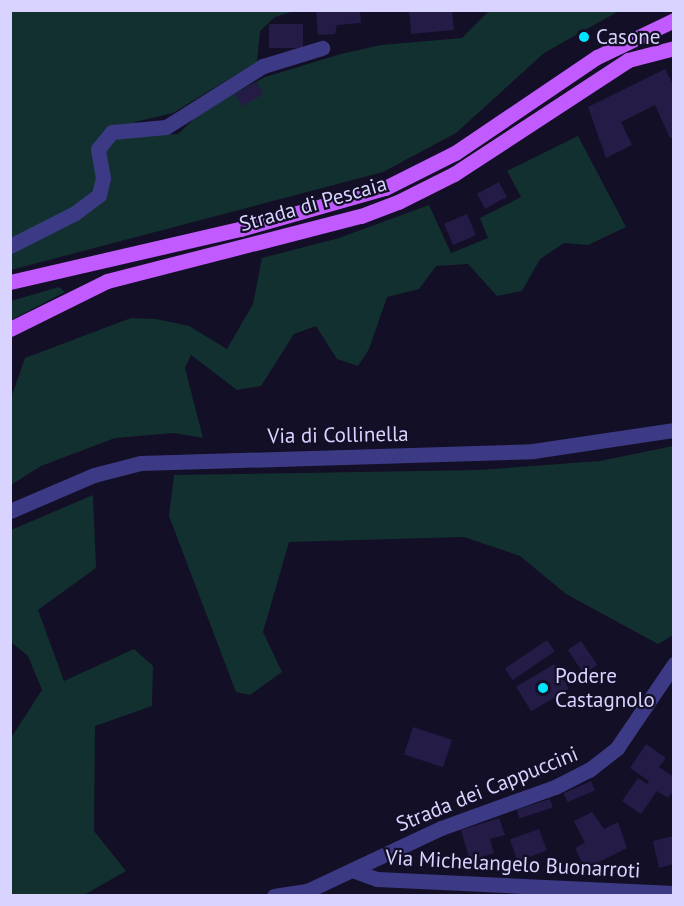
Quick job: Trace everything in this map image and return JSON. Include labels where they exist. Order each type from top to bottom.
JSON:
[{"type":"main road","name":"Strada di Pescaia","points":[[10,282],[240,230],[385,188],[455,153],[597,57],[674,20]]},
{"type":"main road","name":"Strada di Pescaia","points":[[10,329],[107,281],[361,216],[398,202],[454,174],[628,60],[674,48]]},
{"type":"street","points":[[10,246],[75,213],[99,195],[103,185],[98,149],[112,132],[166,127],[263,66],[322,48]]},
{"type":"street","name":"Via di Collinella","points":[[10,511],[94,475],[140,463],[533,451],[674,430]]},
{"type":"street","name":"Strada dei Cappuccini","points":[[274,896],[309,893],[441,828],[555,787],[596,766],[624,739],[674,664]]},
{"type":"street","name":"Via Michelangelo Buonarroti","points":[[352,870],[377,879],[674,893]]},
{"type":"green space","points":[[11,11],[294,11],[275,17],[260,31],[257,62],[173,113],[135,122],[129,136],[178,134],[202,111],[265,77],[341,54],[381,45],[462,38],[489,11],[619,11],[544,53],[456,133],[383,172],[11,270]]},
{"type":"green space","points":[[578,136],[626,227],[588,245],[564,243],[540,259],[522,291],[497,296],[468,264],[436,266],[419,289],[387,297],[369,349],[358,366],[337,359],[316,326],[294,334],[261,386],[237,390],[191,355],[185,368],[203,438],[174,433],[115,438],[41,466],[11,485],[11,398],[25,358],[131,318],[156,319],[189,326],[227,349],[253,304],[262,258],[339,238],[429,205],[451,253],[488,238],[480,218],[521,197],[507,171]]},
{"type":"green space","points":[[59,287],[65,292],[11,320],[11,301]]},
{"type":"green space","points":[[673,446],[673,635],[658,644],[566,594],[520,556],[464,537],[289,542],[263,632],[282,672],[250,695],[236,692],[169,516],[174,475],[479,470],[600,461]]},
{"type":"green space","points":[[93,495],[96,568],[38,610],[64,681],[134,649],[153,666],[152,706],[95,726],[94,831],[126,871],[84,895],[11,895],[11,738],[42,690],[28,656],[11,642],[11,530]]},
{"type":"building","points":[[316,10],[360,10],[361,23],[337,25],[335,34],[318,35]]},
{"type":"building","points":[[409,10],[452,10],[454,30],[411,34]]},
{"type":"building","points":[[269,24],[303,24],[303,48],[269,48]]},
{"type":"building","points":[[665,69],[674,86],[674,137],[670,138],[655,105],[621,122],[632,145],[606,158],[588,107]]},
{"type":"building","points":[[256,82],[263,94],[242,106],[235,94]]},
{"type":"building","points":[[499,182],[507,197],[485,209],[477,194]]},
{"type":"building","points":[[467,214],[476,235],[453,245],[444,224]]},
{"type":"building","points":[[547,640],[555,652],[513,680],[505,669]]},
{"type":"building","points":[[581,641],[597,665],[584,674],[568,650]]},
{"type":"building","name":"Podere Castagnolo","points":[[554,664],[569,689],[531,712],[516,687]]},
{"type":"building","points":[[413,727],[452,740],[443,767],[404,755]]},
{"type":"building","points":[[646,744],[666,758],[659,767],[674,777],[674,790],[668,798],[657,791],[641,814],[622,801],[638,778],[647,784],[649,781],[630,768]]},
{"type":"building","points":[[591,781],[595,790],[568,802],[564,793]]},
{"type":"building","points":[[550,799],[553,808],[519,818],[517,810]]},
{"type":"building","points":[[592,812],[604,829],[618,822],[627,848],[585,869],[575,848],[585,843],[574,821]]},
{"type":"building","points":[[499,818],[505,835],[490,839],[494,853],[470,861],[461,830]]},
{"type":"building","points":[[539,829],[547,851],[518,861],[510,840]]},
{"type":"building","points":[[674,836],[674,864],[659,868],[653,841]]},
{"type":"place","name":"Casone","points":[[584,37]]},
{"type":"place","name":"Podere Castagnolo","points":[[543,688]]}]
